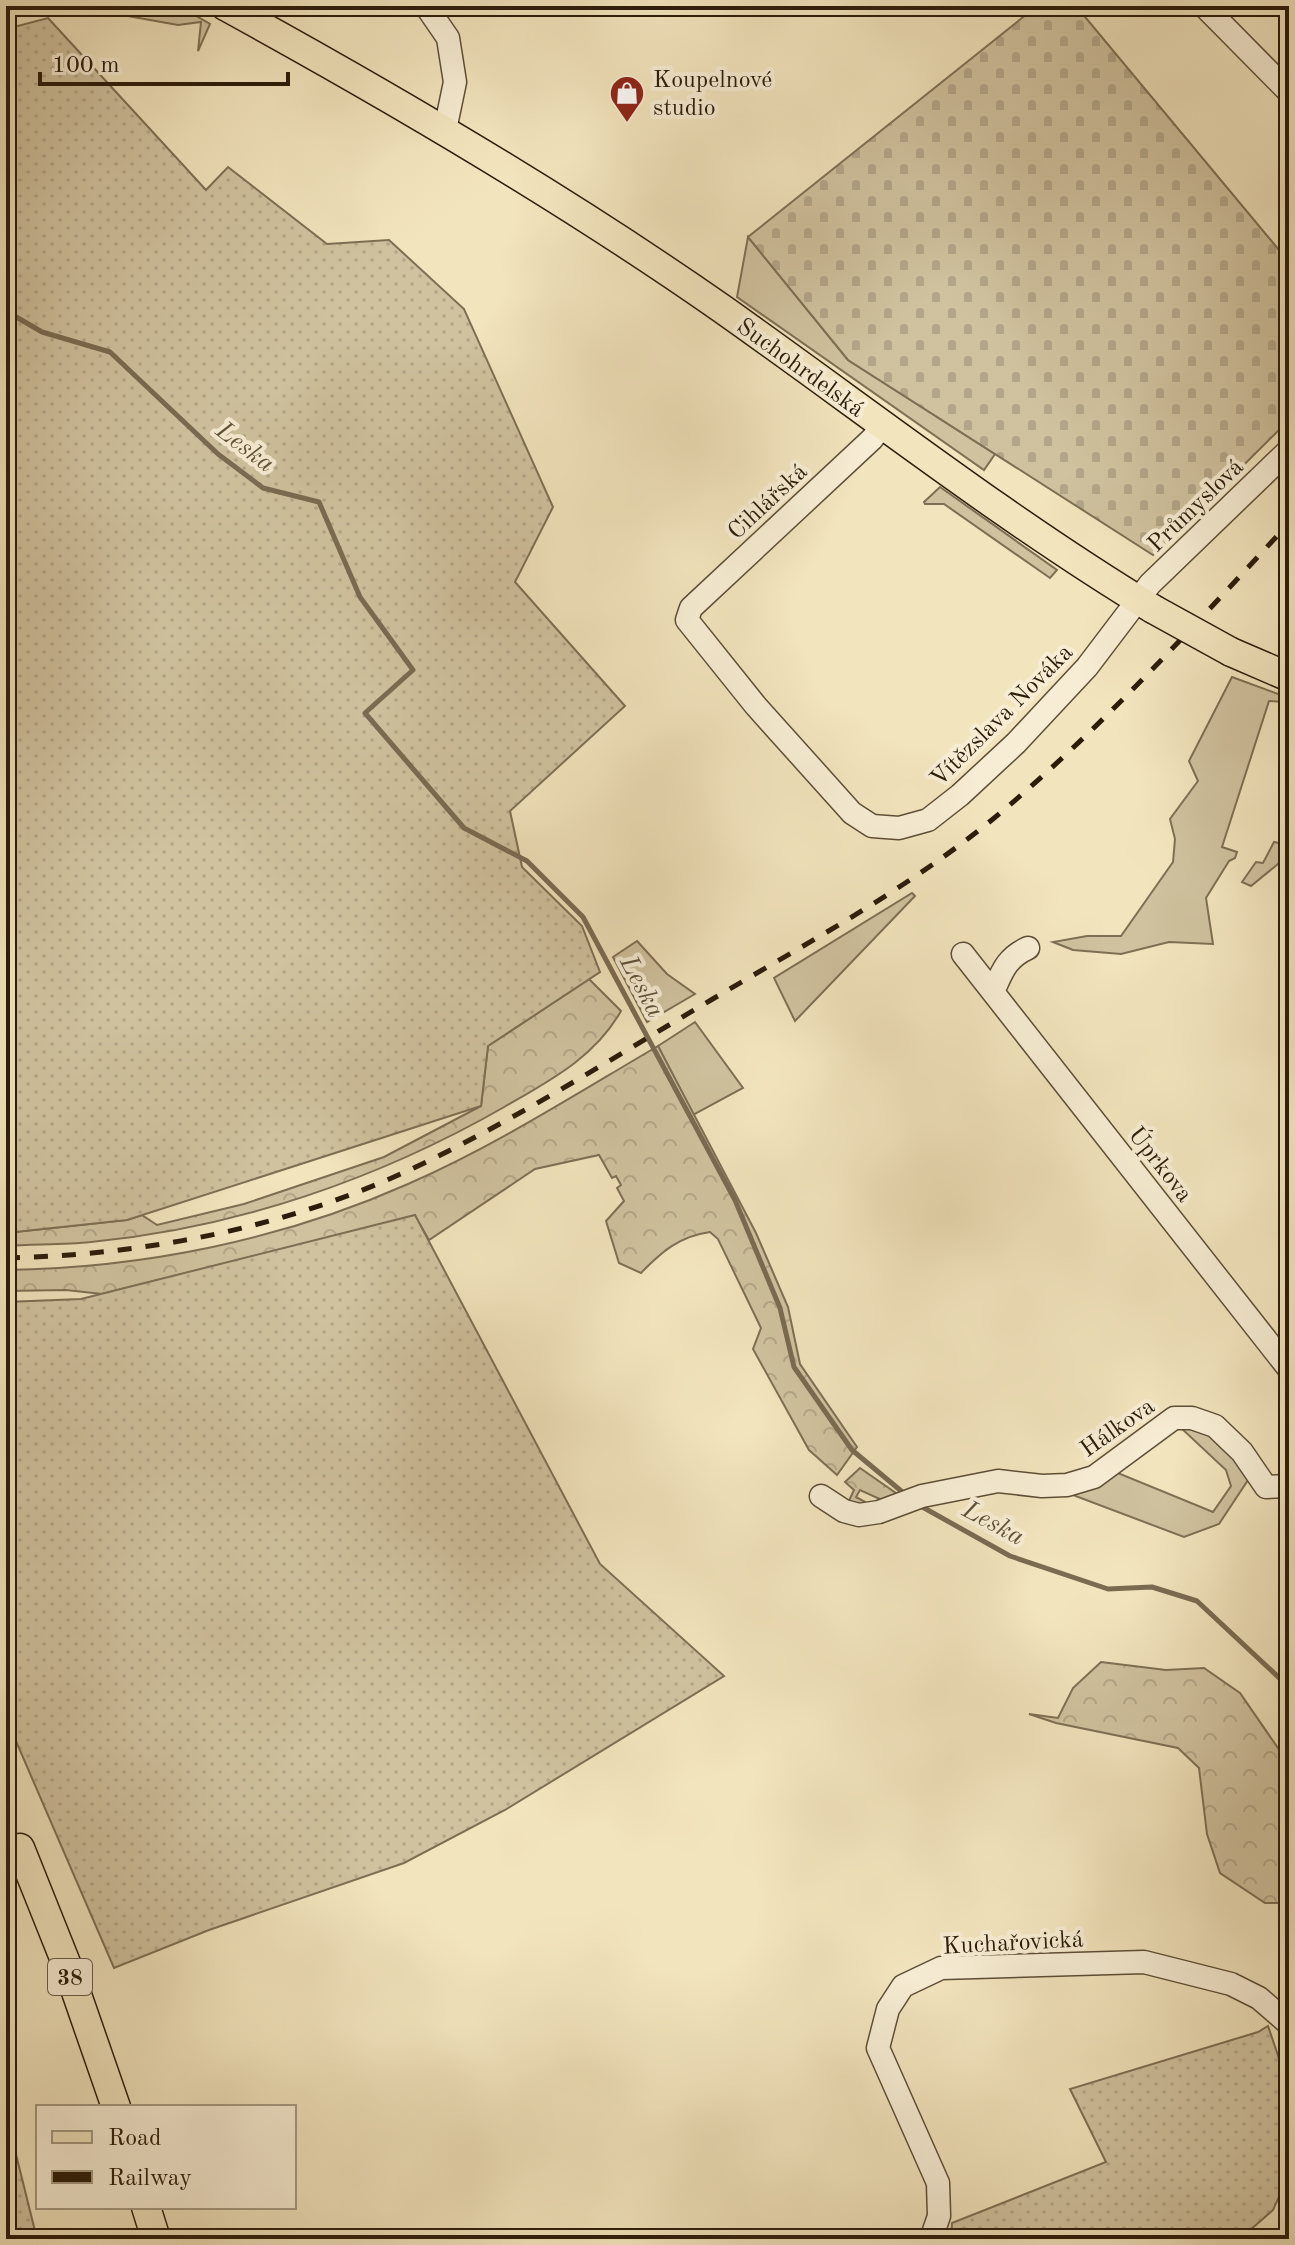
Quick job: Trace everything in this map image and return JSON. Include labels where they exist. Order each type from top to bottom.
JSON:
[{"type":"main road","name":"Suchohrdelská","points":[[225,6],[260,14],[581,215],[1146,604],[1231,652],[1289,677]]},
{"type":"main road","name":"38","points":[[20,1848],[66,1963],[115,2105]]},
{"type":"main road","points":[[147,2209],[156,2239]]},
{"type":"street","points":[[426,6],[448,38],[455,82],[445,130]]},
{"type":"street","points":[[1204,6],[1289,92]]},
{"type":"street","name":"Cihlářská","points":[[687,615],[883,425]]},
{"type":"street","name":"Průmyslová","points":[[1146,604],[1150,584],[1289,450]]},
{"type":"street","name":"Vítězslava Nováka","points":[[687,615],[689,624],[756,706],[852,813],[865,823],[881,828],[911,826],[928,820],[944,809],[1016,743],[1146,604]]},
{"type":"street","points":[[993,992],[1005,963],[1014,954],[1028,948]]},
{"type":"street","name":"Úprkova","points":[[963,954],[1289,1369]]},
{"type":"street","name":"Hálkova","points":[[821,1496],[844,1511],[859,1515],[998,1481],[1042,1486],[1067,1485],[1094,1477],[1174,1418],[1192,1418],[1215,1426],[1242,1452],[1266,1487],[1289,1486]]},
{"type":"street","name":"Kuchařovická","points":[[931,2239],[939,2216],[938,2183],[878,2048],[888,2009],[903,1986],[941,1968],[1144,1962],[1231,1984],[1259,1998],[1289,2024]]},
{"type":"green space","points":[[69,6],[179,6],[210,24],[198,51],[201,22],[178,25],[122,15],[59,14]]},
{"type":"green space","points":[[1037,6],[1076,6],[1289,262],[1289,420],[1153,555],[848,360],[748,237]]},
{"type":"green space","points":[[48,18],[206,190],[228,167],[327,244],[389,240],[464,309],[553,507],[515,582],[625,706],[510,811],[522,867],[582,926],[600,972],[488,1046],[481,1106],[127,1220],[6,1233],[6,29]]},
{"type":"green space","points":[[748,237],[848,360],[995,454],[984,470],[737,297]]},
{"type":"green space","points":[[940,487],[1057,570],[1050,578],[944,504],[925,504]]},
{"type":"green space","points":[[1232,677],[1281,695],[1282,702],[1269,701],[1222,847],[1237,852],[1235,858],[1229,861],[1206,898],[1213,944],[1169,942],[1121,954],[1073,950],[1053,942],[1087,936],[1121,936],[1173,862],[1175,839],[1170,819],[1198,781],[1189,761]]},
{"type":"green space","points":[[1289,809],[1289,855],[1251,886],[1242,882],[1256,862],[1263,863],[1274,842],[1279,843]]},
{"type":"green space","points":[[912,893],[915,896],[795,1021],[774,978]]},
{"type":"green space","points":[[637,941],[667,974],[695,994],[647,1022],[613,957]]},
{"type":"green space","points":[[589,979],[621,1011],[598,1042],[571,1066],[539,1087],[408,1156],[306,1196],[200,1225],[91,1242],[6,1246],[6,1233],[127,1220],[142,1215],[157,1225],[244,1204],[384,1157],[481,1106],[488,1046]]},
{"type":"green space","points":[[695,1022],[743,1088],[693,1115],[658,1046]]},
{"type":"green space","points":[[658,1046],[756,1233],[788,1307],[800,1364],[857,1447],[837,1475],[809,1450],[753,1349],[761,1328],[718,1239],[710,1232],[689,1237],[664,1252],[641,1273],[619,1263],[606,1221],[624,1201],[617,1188],[621,1185],[616,1176],[612,1178],[599,1155],[535,1169],[429,1240],[415,1216],[102,1294],[66,1290],[6,1291],[6,1270],[109,1264],[161,1257],[262,1235],[360,1204],[472,1153]]},
{"type":"green space","points":[[415,1215],[600,1564],[724,1676],[505,1810],[404,1863],[209,1930],[114,1968],[6,1718],[6,1302],[81,1299]]},
{"type":"green space","points":[[1207,1427],[1250,1477],[1219,1524],[1184,1537],[1065,1492],[1118,1473],[1213,1512],[1231,1486],[1226,1470],[1181,1428]]},
{"type":"green space","points":[[860,1468],[903,1498],[884,1501],[860,1490],[856,1497],[867,1503],[846,1507],[854,1490],[845,1482]]},
{"type":"green space","points":[[1101,1662],[1166,1670],[1204,1668],[1240,1693],[1289,1764],[1289,1903],[1265,1903],[1220,1873],[1207,1834],[1199,1768],[1178,1748],[1056,1723],[1029,1714],[1058,1718],[1073,1688]]},
{"type":"green space","points":[[1268,2026],[1289,2088],[1289,2175],[1273,2210],[1240,2239],[951,2239],[952,2223],[1106,2162],[1070,2089],[1258,2032]]},
{"type":"green space","points":[[6,2114],[37,2239],[6,2239]]},
{"type":"waterway","name":"Leska","points":[[6,311],[42,332],[110,352],[218,454],[263,488],[319,502],[360,597],[413,670],[365,713],[464,828],[527,861],[583,917],[735,1200],[780,1308],[794,1367],[852,1450],[906,1495]]},
{"type":"waterway","name":"Leska","points":[[917,1504],[1010,1556],[1108,1589],[1152,1587],[1197,1601],[1289,1687]]},
{"type":"railway","points":[[6,1258],[57,1256],[159,1244],[210,1235],[309,1209],[405,1172],[560,1090],[855,915],[960,845],[1033,785],[1109,713],[1289,523]]},
{"type":"place","name":"Koupelnové studio","points":[[627,124]]}]
